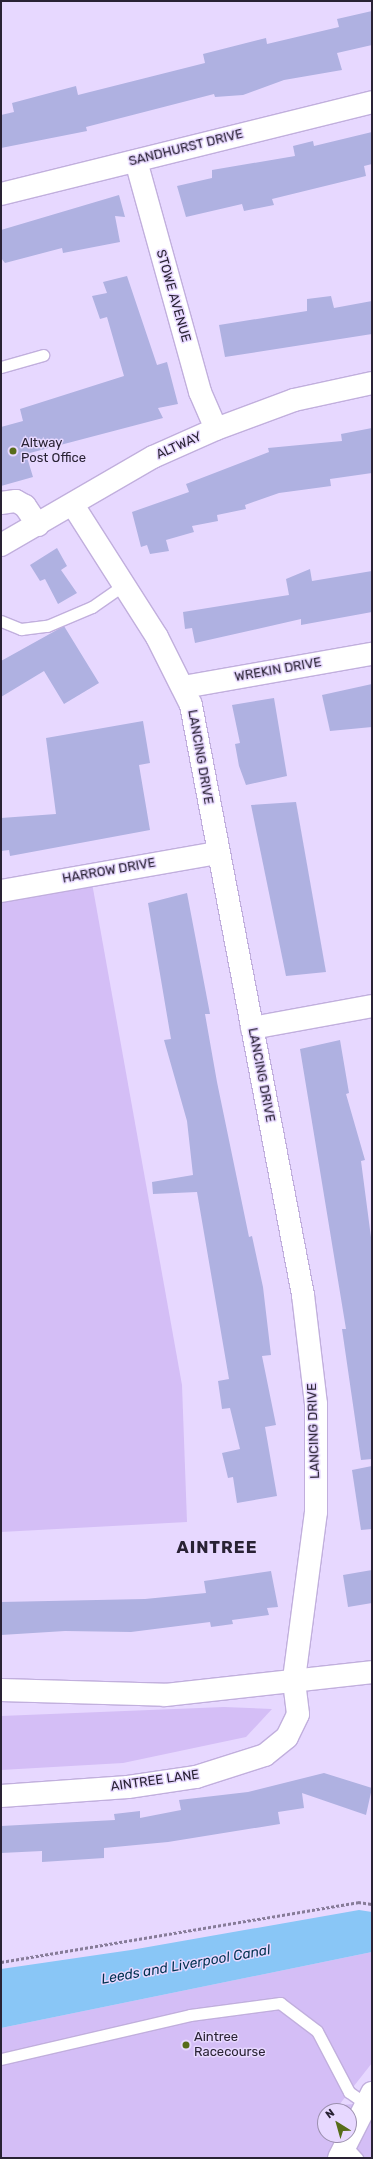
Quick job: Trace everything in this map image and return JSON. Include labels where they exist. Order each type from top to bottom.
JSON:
[{"type":"street","name":"SANDHURST DRIVE","points":[[1,194],[372,102]]},
{"type":"street","name":"STOWE AVENUE","points":[[136,161],[200,392],[216,429]]},
{"type":"street","name":"ALTWAY","points":[[1,545],[73,505],[153,457],[216,429],[294,400],[372,383]]},
{"type":"street","points":[[1,503],[16,501],[25,506],[38,525]]},
{"type":"street","name":"LANCING DRIVE","points":[[73,505],[124,585],[184,687],[191,705],[217,853],[303,1295],[316,1404],[316,1512],[294,1679]]},
{"type":"street","name":"WREKIN DRIVE","points":[[184,687],[372,654]]},
{"type":"street","name":"HARROW DRIVE","points":[[1,891],[217,853]]},
{"type":"street","points":[[252,1028],[372,1006]]},
{"type":"street","points":[[1,1690],[165,1695],[294,1679],[372,1672]]},
{"type":"street","name":"AINTREE LANE","points":[[1,1796],[128,1786],[196,1777],[265,1755],[287,1737],[298,1714],[294,1679]]},
{"type":"street","points":[[347,2154],[368,2098]]},
{"type":"lane","points":[[1,367],[43,355]]},
{"type":"lane","points":[[1,621],[21,629],[47,626],[92,607],[124,585]]},
{"type":"lane","points":[[1,2058],[190,2015],[280,2003],[317,2031],[349,2092],[368,2098]]},
{"type":"path","points":[[1,1962],[358,1902],[372,1904]]},
{"type":"shaded area","points":[[92,883],[182,1385],[187,1522],[1,1532],[1,898]]},
{"type":"shaded area","points":[[224,1707],[272,1709],[246,1737],[123,1763],[1,1770],[1,1716]]},
{"type":"shaded area","name":"Aintree Racecourse","points":[[372,1952],[372,2063],[341,2103],[317,2103],[317,2143],[357,2143],[357,2104],[372,2103],[372,2158],[1,2158],[1,2028]]},
{"type":"water","name":"Leeds and Liverpool Canal","points":[[359,1910],[372,1912],[372,1952],[1,2028],[1,1969],[131,1950]]},
{"type":"building","points":[[372,11],[372,45],[337,53],[342,70],[284,80],[243,95],[215,97],[214,94],[86,127],[87,131],[1,148],[1,115],[14,112],[12,103],[76,86],[78,95],[205,63],[203,54],[266,38],[267,44],[339,27],[337,19]]},
{"type":"building","points":[[372,132],[372,164],[364,166],[366,176],[272,199],[274,205],[244,211],[242,204],[186,217],[177,186],[212,178],[212,170],[295,156],[293,146],[313,141],[314,146]]},
{"type":"building","points":[[119,195],[125,217],[115,216],[120,242],[63,253],[62,248],[5,263],[1,258],[1,230]]},
{"type":"building","points":[[127,276],[157,365],[167,362],[178,404],[158,408],[163,418],[26,454],[33,477],[1,486],[1,427],[23,421],[20,409],[124,376],[107,317],[100,319],[92,296],[107,293],[103,282]]},
{"type":"building","points":[[331,296],[334,308],[372,301],[372,334],[225,357],[219,325],[307,311],[307,299]]},
{"type":"building","points":[[372,428],[372,473],[330,479],[331,486],[279,493],[245,505],[246,509],[217,515],[218,521],[192,526],[194,532],[166,540],[169,551],[150,554],[147,545],[141,547],[132,512],[189,492],[186,484],[269,452],[268,448],[342,441],[341,434]]},
{"type":"building","points":[[57,548],[67,566],[61,570],[77,593],[58,604],[45,579],[40,581],[30,565]]},
{"type":"building","points":[[310,569],[312,581],[372,571],[372,612],[301,625],[301,619],[195,643],[192,628],[185,629],[183,612],[289,595],[286,579]]},
{"type":"building","points":[[64,626],[99,683],[64,704],[44,671],[1,697],[1,661]]},
{"type":"building","points":[[372,684],[372,727],[330,731],[322,695]]},
{"type":"building","points":[[274,698],[287,776],[246,785],[239,766],[235,744],[240,743],[232,705]]},
{"type":"building","points":[[143,721],[150,763],[139,765],[150,830],[10,856],[9,850],[1,851],[1,818],[56,814],[46,738]]},
{"type":"building","points":[[296,802],[326,972],[286,976],[251,805]]},
{"type":"building","points":[[187,893],[210,1014],[205,1014],[217,1082],[249,1237],[252,1236],[263,1287],[271,1355],[262,1356],[276,1425],[265,1427],[277,1496],[237,1503],[233,1477],[228,1478],[222,1453],[240,1449],[230,1408],[222,1409],[218,1381],[229,1379],[197,1192],[153,1194],[152,1182],[193,1175],[187,1121],[164,1040],[171,1039],[148,903]]},
{"type":"building","points":[[340,1040],[349,1093],[346,1094],[365,1160],[361,1161],[372,1245],[372,1459],[361,1460],[342,1329],[346,1329],[300,1049]]},
{"type":"building","points":[[372,1466],[372,1529],[361,1530],[352,1470]]},
{"type":"building","points":[[372,1570],[372,1603],[348,1607],[343,1575]]},
{"type":"building","points":[[271,1571],[278,1607],[267,1608],[269,1615],[232,1620],[233,1624],[211,1627],[210,1622],[131,1632],[65,1631],[1,1635],[1,1602],[145,1599],[206,1593],[204,1581]]},
{"type":"building","points":[[324,1773],[372,1788],[366,1815],[302,1793],[304,1808],[278,1812],[280,1824],[168,1842],[104,1848],[104,1858],[42,1862],[42,1851],[1,1853],[1,1826],[115,1820],[114,1814],[140,1811],[140,1818],[181,1810],[179,1800],[248,1792]]},
{"type":"place","name":"Altway Post Office","points":[[13,451]]},
{"type":"place","name":"Aintree Racecourse","points":[[186,2045]]},
{"type":"district","name":"AINTREE","points":[[217,1548]]}]
